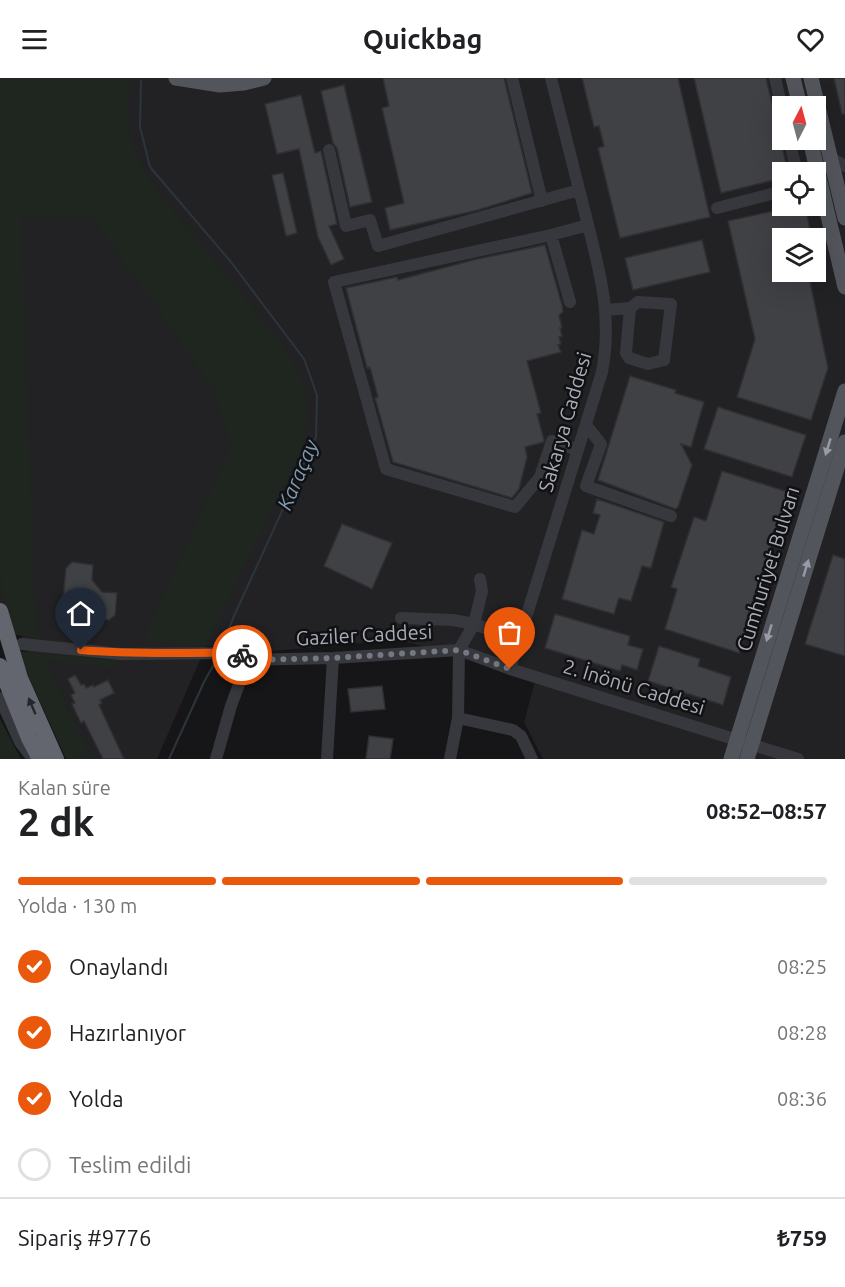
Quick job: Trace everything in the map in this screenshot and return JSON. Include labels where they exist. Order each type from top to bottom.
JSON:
[{"type":"highway","points":[[0,611],[20,678],[56,759]]},
{"type":"highway","points":[[0,666],[29,738],[40,759]]},
{"type":"main road","points":[[176,78],[220,85],[264,78]]},
{"type":"main road","points":[[793,78],[798,96]]},
{"type":"main road","points":[[811,78],[844,211]]},
{"type":"main road","points":[[812,150],[845,287]]},
{"type":"main road","name":"Cumhuriyet Bulvarı","points":[[745,748],[845,391]]},
{"type":"main road","name":"Cumhuriyet Bulvarı","points":[[731,759],[745,748],[845,442]]},
{"type":"street","points":[[512,78],[542,201]]},
{"type":"street","name":"Sakarya Caddesi","points":[[510,669],[602,372],[606,351],[607,320],[598,267],[551,78]]},
{"type":"street","points":[[775,78],[779,96]]},
{"type":"street","points":[[329,150],[346,226],[370,220],[378,246],[579,190]]},
{"type":"street","points":[[830,157],[845,166]]},
{"type":"street","points":[[717,208],[772,194]]},
{"type":"street","points":[[578,450],[552,441],[540,477],[515,507],[387,469],[334,282],[588,225]]},
{"type":"street","points":[[551,235],[570,302]]},
{"type":"street","points":[[606,310],[630,308],[639,302],[670,304],[664,360],[648,364],[630,358],[626,353],[630,308]]},
{"type":"street","points":[[586,425],[601,444],[586,486],[671,516]]},
{"type":"street","points":[[450,759],[458,718],[459,650],[474,624],[482,591],[480,579]]},
{"type":"street","points":[[401,618],[453,620],[474,624],[519,640]]},
{"type":"street","name":"Gaziler Caddesi","points":[[22,644],[121,654],[196,652],[244,657],[333,658],[459,650]]},
{"type":"street","name":"2. İnönü Caddesi","points":[[459,650],[745,748],[798,759]]},
{"type":"street","points":[[216,759],[244,657]]},
{"type":"street","points":[[327,759],[333,658]]},
{"type":"street","points":[[0,698],[20,742],[33,759]]},
{"type":"street","points":[[458,718],[513,730],[521,736],[532,759]]},
{"type":"shaded area","points":[[0,78],[845,78],[845,759],[543,759],[524,722],[537,674],[398,640],[273,651],[253,646],[206,646],[157,759],[79,759],[36,678],[22,635],[0,632]]},
{"type":"shaded area","points":[[0,78],[129,78],[127,117],[136,159],[166,202],[282,344],[303,381],[308,409],[304,444],[206,646],[143,641],[231,447],[213,387],[92,217],[21,217],[36,638],[13,634],[0,575]]},
{"type":"shaded area","points":[[17,651],[113,660],[116,664],[115,668],[45,660],[92,759],[66,759]]},
{"type":"shaded area","points":[[0,719],[21,759],[0,759]]},
{"type":"building","points":[[383,78],[504,78],[532,193],[478,210],[390,230],[385,208],[404,203],[382,108],[389,106]]},
{"type":"building","points":[[582,78],[678,78],[710,217],[620,238],[598,148],[604,146],[599,126],[594,127]]},
{"type":"building","points":[[694,78],[766,78],[772,104],[772,150],[783,150],[786,162],[772,162],[772,181],[721,193]]},
{"type":"building","points":[[834,78],[845,78],[845,114],[842,114]]},
{"type":"building","points":[[344,85],[372,202],[350,207],[321,91]]},
{"type":"building","points":[[301,95],[315,153],[321,151],[337,224],[329,226],[344,259],[331,265],[318,237],[299,149],[277,154],[265,104]]},
{"type":"building","points":[[283,173],[297,233],[286,236],[272,175]]},
{"type":"building","points":[[772,211],[772,216],[807,216],[810,228],[772,228],[772,282],[810,282],[828,368],[811,420],[737,397],[755,339],[728,221]]},
{"type":"building","points":[[702,240],[710,272],[633,290],[625,258]]},
{"type":"building","points":[[545,245],[562,305],[563,312],[559,315],[562,336],[559,337],[561,344],[558,345],[561,352],[527,361],[541,413],[537,414],[544,440],[525,447],[527,457],[519,489],[512,498],[393,462],[375,398],[378,397],[370,367],[367,368],[346,288],[397,277],[398,280],[473,260]]},
{"type":"building","points":[[630,376],[676,390],[675,393],[704,402],[691,447],[681,444],[692,465],[678,507],[675,509],[598,480]]},
{"type":"building","points":[[718,407],[806,435],[792,477],[704,449]]},
{"type":"building","points":[[722,471],[788,492],[747,618],[750,619],[739,653],[665,629],[677,589],[671,587],[694,517],[706,521]]},
{"type":"building","points":[[597,499],[664,522],[651,568],[642,566],[631,601],[619,598],[614,614],[562,599],[582,530],[594,534],[600,515],[593,513]]},
{"type":"building","points":[[342,524],[392,543],[372,589],[324,566]]},
{"type":"building","points":[[833,555],[845,559],[845,656],[805,644]]},
{"type":"building","points":[[72,562],[93,565],[92,580],[102,592],[117,593],[115,615],[109,620],[87,617],[88,613],[68,611],[62,608],[66,568]]},
{"type":"building","points":[[555,614],[630,636],[628,645],[643,649],[637,670],[622,665],[620,671],[545,648]]},
{"type":"building","points":[[659,646],[700,659],[698,666],[731,677],[723,705],[648,681]]},
{"type":"building","points":[[75,675],[81,685],[84,684],[86,688],[108,680],[114,693],[100,700],[102,703],[99,705],[124,759],[103,759],[84,721],[81,723],[72,704],[75,703],[71,695],[75,693],[68,679]]},
{"type":"building","points":[[382,686],[385,709],[351,712],[348,689]]},
{"type":"building","points":[[369,736],[393,739],[390,759],[366,759]]},
{"type":"waterway","name":"Karaçay","points":[[141,81],[140,127],[150,167],[231,262],[304,359],[317,395],[316,437],[221,648]]},
{"type":"waterway","name":"Karaçay","points":[[169,759],[217,659]]},
{"type":"way so far","points":[[242,655],[248,660],[333,658],[459,650],[510,669]]},
{"type":"route","points":[[81,650],[121,654],[196,652],[240,653],[242,655]]}]
